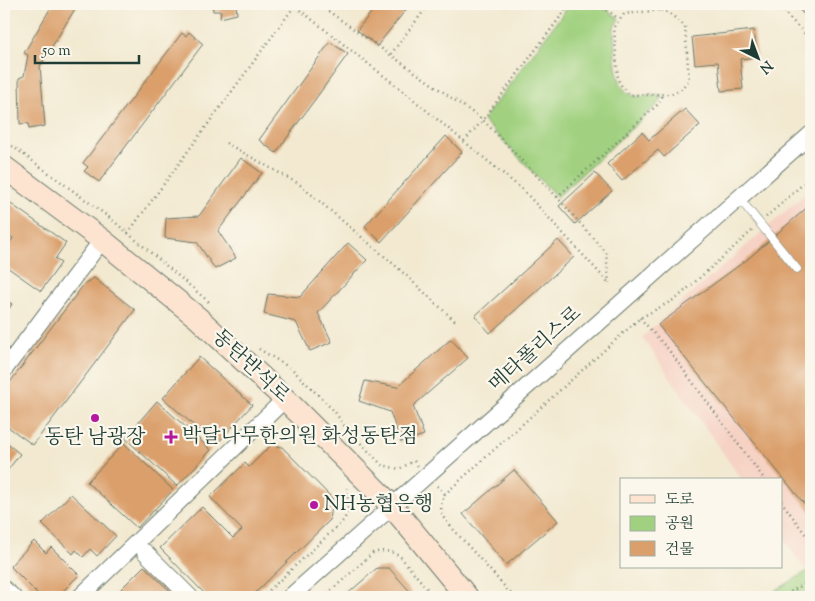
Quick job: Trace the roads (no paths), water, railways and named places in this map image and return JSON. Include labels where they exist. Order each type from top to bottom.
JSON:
[{"type":"street","name":"메타폴리스로","points":[[290,597],[811,134]]},
{"type":"street","points":[[793,150],[811,144]]},
{"type":"street","name":"동탄반석로","points":[[4,167],[102,240],[198,318],[285,398],[392,506],[467,597]]},
{"type":"street","points":[[4,370],[102,240]]},
{"type":"street","points":[[80,597],[285,398]]},
{"type":"street","points":[[144,552],[190,597]]},
{"type":"street","points":[[4,589],[13,597]]},
{"type":"lane","points":[[739,198],[797,269]]},
{"type":"place","name":"동탄 남광장","points":[[95,418]]},
{"type":"place","name":"박달나무한의원 화성동탄점","points":[[171,437]]},
{"type":"place","name":"NH농협은행","points":[[314,505]]}]
